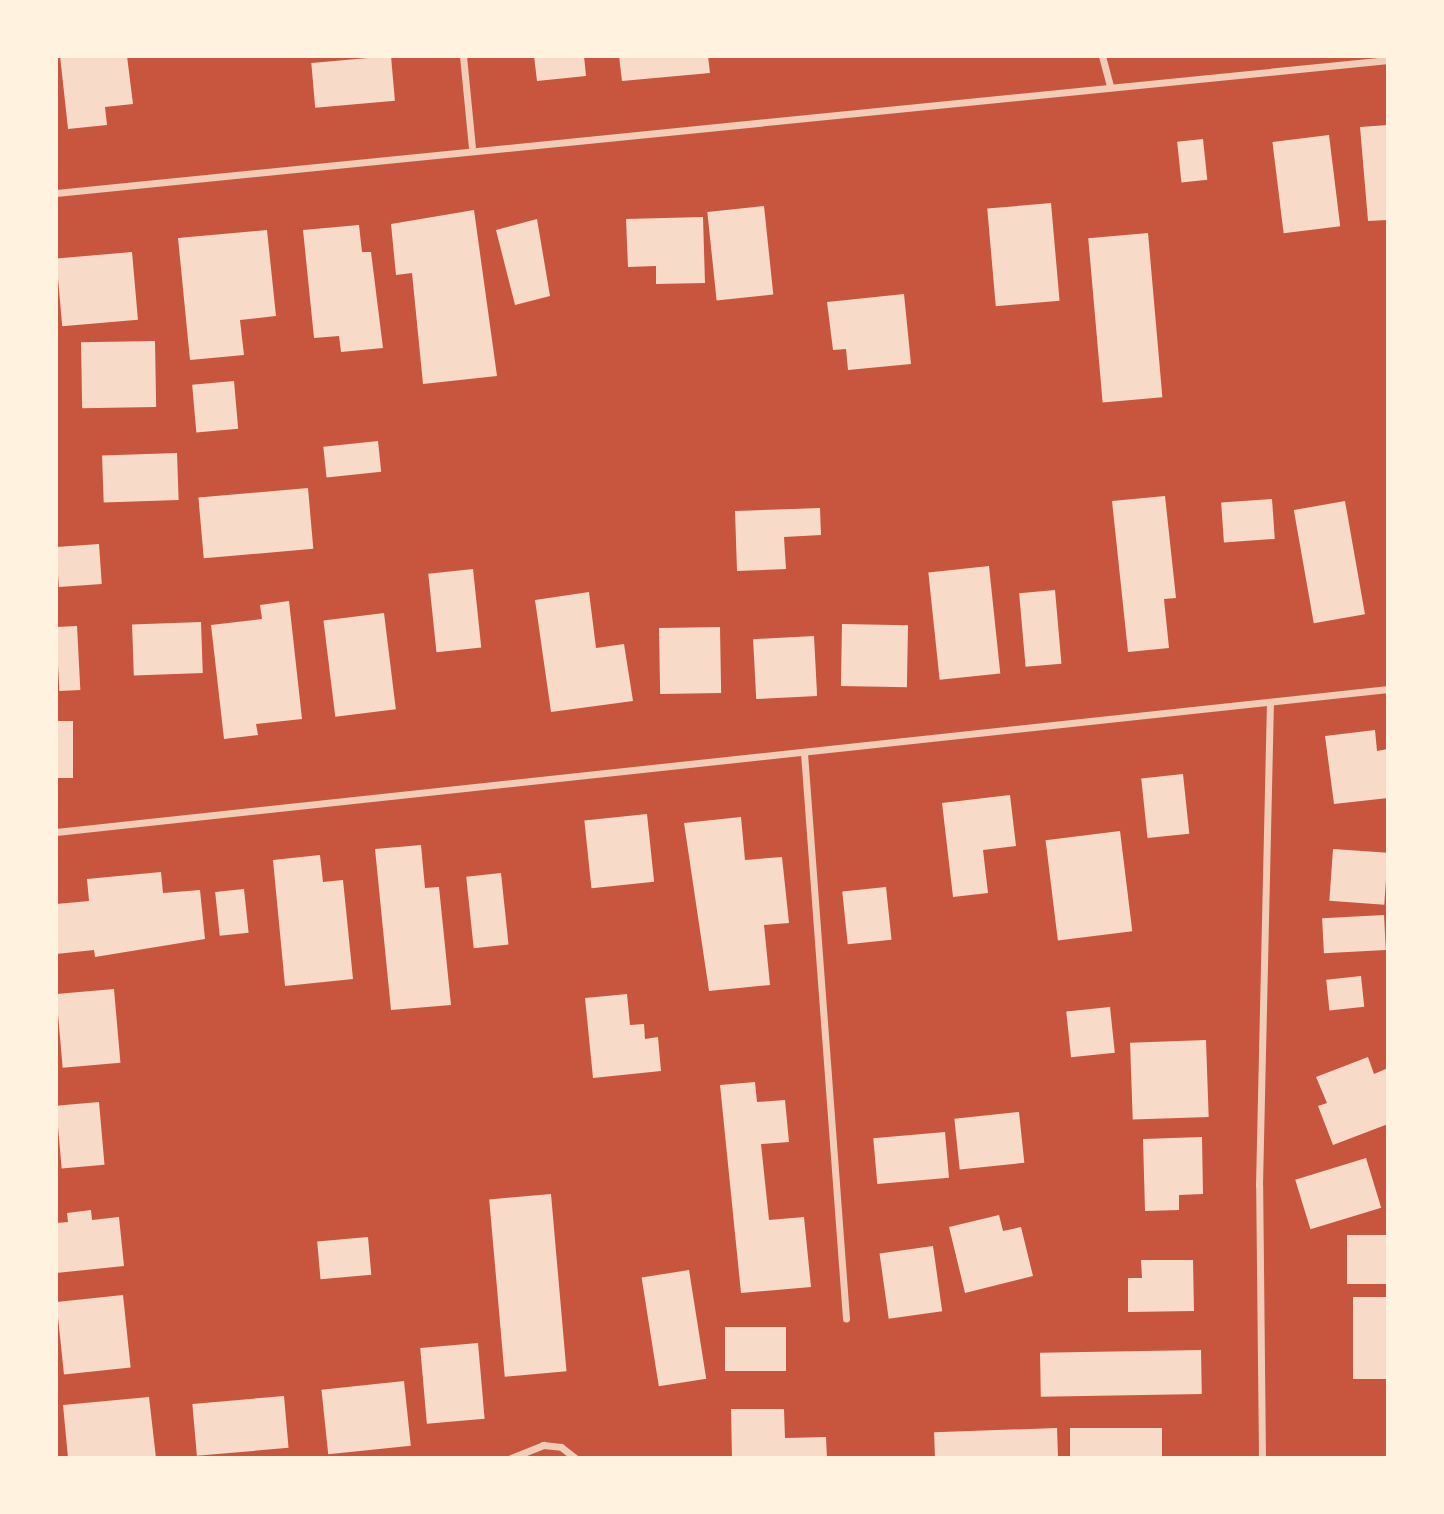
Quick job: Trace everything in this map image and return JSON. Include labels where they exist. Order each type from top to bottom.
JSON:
[{"type":"street","points":[[463,56],[472,147]]},
{"type":"street","points":[[1102,56],[1111,86]]},
{"type":"street","points":[[56,193],[472,147],[1388,60]]},
{"type":"street","points":[[56,832],[1388,689]]},
{"type":"street","points":[[1262,1458],[1259,1185],[1270,703]]},
{"type":"street","points":[[804,753],[846,1318]]},
{"type":"street","points":[[511,1458],[543,1446],[561,1447],[575,1458]]},
{"type":"building","points":[[60,56],[127,56],[133,104],[105,107],[107,125],[68,129]]},
{"type":"building","points":[[391,56],[395,101],[315,108],[311,63]]},
{"type":"building","points":[[534,56],[584,56],[586,76],[537,81]]},
{"type":"building","points":[[619,56],[708,56],[710,73],[622,81]]},
{"type":"building","points":[[1388,125],[1388,220],[1368,221],[1360,127]]},
{"type":"building","points":[[1329,135],[1340,226],[1284,233],[1272,142]]},
{"type":"building","points":[[1203,139],[1207,180],[1181,182],[1177,142]]},
{"type":"building","points":[[1051,203],[1060,301],[996,306],[987,209]]},
{"type":"building","points":[[764,206],[773,295],[717,300],[707,212]]},
{"type":"building","points":[[474,210],[497,376],[423,384],[412,273],[396,275],[391,224]]},
{"type":"building","points":[[703,217],[705,283],[656,284],[656,266],[628,267],[626,219]]},
{"type":"building","points":[[537,219],[550,296],[515,305],[496,230]]},
{"type":"building","points":[[359,225],[362,252],[371,252],[383,348],[341,352],[339,336],[314,338],[303,230]]},
{"type":"building","points":[[267,230],[276,316],[240,320],[244,355],[190,360],[178,238]]},
{"type":"building","points":[[1148,233],[1162,397],[1103,403],[1088,238]]},
{"type":"building","points":[[132,252],[138,320],[62,326],[56,259]]},
{"type":"building","points":[[904,294],[911,364],[848,370],[846,349],[833,350],[827,302]]},
{"type":"building","points":[[155,341],[156,407],[82,408],[81,342]]},
{"type":"building","points":[[234,381],[238,429],[196,432],[192,385]]},
{"type":"building","points":[[378,441],[381,472],[327,478],[323,447]]},
{"type":"building","points":[[177,453],[179,500],[104,503],[102,456]]},
{"type":"building","points":[[308,488],[313,549],[204,558],[198,498]]},
{"type":"building","points":[[1165,496],[1176,598],[1164,599],[1169,648],[1128,652],[1112,501]]},
{"type":"building","points":[[1272,499],[1275,539],[1224,542],[1221,503]]},
{"type":"building","points":[[1345,501],[1365,614],[1314,623],[1294,510]]},
{"type":"building","points":[[820,508],[821,535],[784,537],[786,569],[737,571],[735,511]]},
{"type":"building","points":[[99,544],[102,584],[59,587],[56,547]]},
{"type":"building","points":[[989,566],[1000,673],[940,680],[928,572]]},
{"type":"building","points":[[473,569],[481,648],[437,652],[428,574]]},
{"type":"building","points":[[1055,590],[1061,664],[1026,667],[1019,593]]},
{"type":"building","points":[[589,592],[596,648],[624,644],[633,701],[551,712],[535,600]]},
{"type":"building","points":[[289,601],[302,719],[256,724],[258,735],[224,739],[211,625],[262,619],[260,605]]},
{"type":"building","points":[[384,613],[396,709],[335,717],[323,620]]},
{"type":"building","points":[[201,622],[203,673],[134,675],[132,624]]},
{"type":"building","points":[[842,624],[908,625],[907,687],[841,686]]},
{"type":"building","points":[[77,626],[80,690],[59,691],[56,627]]},
{"type":"building","points":[[720,627],[721,693],[660,694],[659,628]]},
{"type":"building","points":[[814,636],[817,696],[756,699],[753,639]]},
{"type":"building","points":[[56,721],[73,721],[73,778],[56,778]]},
{"type":"building","points":[[1375,730],[1377,751],[1388,749],[1388,798],[1334,804],[1325,736]]},
{"type":"building","points":[[1183,774],[1189,834],[1148,838],[1141,778]]},
{"type":"building","points":[[1010,795],[1016,846],[983,850],[988,893],[953,897],[942,803]]},
{"type":"building","points":[[647,814],[654,882],[591,888],[584,821]]},
{"type":"building","points":[[741,817],[745,860],[782,857],[789,923],[764,925],[770,985],[709,991],[684,823]]},
{"type":"building","points":[[1120,831],[1132,931],[1058,940],[1046,840]]},
{"type":"building","points":[[421,845],[425,888],[439,887],[451,1005],[391,1010],[375,849]]},
{"type":"building","points":[[1333,849],[1388,853],[1384,905],[1329,901]]},
{"type":"building","points":[[320,855],[323,882],[343,880],[353,979],[285,986],[273,860]]},
{"type":"building","points":[[161,872],[163,893],[200,890],[205,939],[95,957],[94,950],[56,954],[56,904],[89,901],[87,879]]},
{"type":"building","points":[[501,873],[509,945],[474,948],[466,877]]},
{"type":"building","points":[[886,887],[892,940],[848,944],[842,892]]},
{"type":"building","points":[[244,889],[249,933],[220,936],[215,892]]},
{"type":"building","points":[[1384,915],[1386,950],[1324,953],[1322,918]]},
{"type":"building","points":[[1361,976],[1364,1007],[1329,1010],[1326,980]]},
{"type":"building","points":[[114,989],[120,1063],[63,1068],[56,994]]},
{"type":"building","points":[[627,994],[630,1025],[644,1024],[645,1039],[658,1037],[661,1071],[593,1078],[585,998]]},
{"type":"building","points":[[1110,1007],[1115,1053],[1071,1057],[1066,1012]]},
{"type":"building","points":[[1206,1040],[1209,1117],[1133,1120],[1130,1043]]},
{"type":"building","points":[[1368,1057],[1374,1074],[1388,1068],[1388,1124],[1333,1145],[1318,1106],[1327,1103],[1316,1077]]},
{"type":"building","points":[[755,1082],[757,1102],[785,1100],[789,1142],[761,1144],[769,1220],[804,1217],[811,1287],[741,1293],[720,1085]]},
{"type":"building","points":[[99,1102],[104,1165],[62,1169],[56,1106]]},
{"type":"building","points":[[1019,1112],[1024,1163],[960,1170],[954,1119]]},
{"type":"building","points":[[945,1132],[949,1178],[877,1184],[873,1138]]},
{"type":"building","points":[[1202,1137],[1203,1194],[1179,1195],[1179,1210],[1145,1211],[1143,1139]]},
{"type":"building","points":[[1366,1158],[1381,1208],[1310,1229],[1295,1180]]},
{"type":"building","points":[[551,1194],[567,1371],[505,1377],[489,1199]]},
{"type":"building","points":[[91,1210],[92,1220],[119,1217],[124,1266],[56,1273],[56,1223],[68,1222],[67,1213]]},
{"type":"building","points":[[999,1215],[1003,1231],[1021,1227],[1033,1276],[965,1293],[949,1227]]},
{"type":"building","points":[[1347,1235],[1388,1235],[1388,1284],[1347,1284]]},
{"type":"building","points":[[368,1237],[371,1275],[321,1279],[317,1241]]},
{"type":"building","points":[[933,1246],[942,1311],[889,1319],[880,1254]]},
{"type":"building","points":[[1141,1260],[1193,1260],[1194,1311],[1128,1312],[1128,1278],[1142,1278]]},
{"type":"building","points":[[689,1270],[706,1379],[659,1386],[642,1278]]},
{"type":"building","points":[[123,1295],[131,1368],[64,1375],[56,1302]]},
{"type":"building","points":[[1353,1297],[1388,1297],[1388,1379],[1353,1379]]},
{"type":"building","points":[[725,1327],[786,1327],[786,1371],[725,1371]]},
{"type":"building","points":[[478,1343],[485,1419],[427,1424],[420,1348]]},
{"type":"building","points":[[1201,1350],[1202,1394],[1041,1397],[1040,1353]]},
{"type":"building","points":[[404,1381],[411,1446],[328,1454],[321,1390]]},
{"type":"building","points":[[284,1396],[289,1448],[197,1456],[192,1404]]},
{"type":"building","points":[[149,1397],[156,1458],[68,1458],[63,1405]]},
{"type":"building","points":[[731,1409],[784,1409],[785,1438],[826,1437],[827,1458],[732,1458]]},
{"type":"building","points":[[1057,1428],[1058,1458],[935,1458],[934,1432]]},
{"type":"building","points":[[1070,1428],[1162,1428],[1162,1458],[1070,1458]]}]
